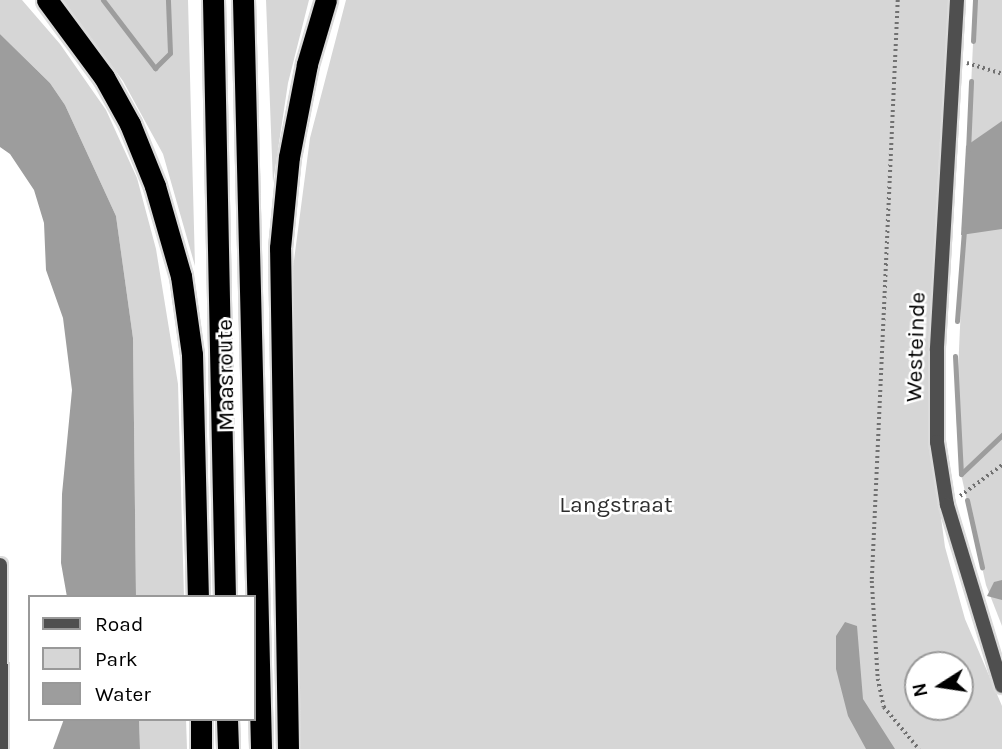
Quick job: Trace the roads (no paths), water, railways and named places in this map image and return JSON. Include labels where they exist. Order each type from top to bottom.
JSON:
[{"type":"highway","points":[[47,0],[97,67],[130,124],[155,186],[181,276],[192,355],[198,595]]},
{"type":"highway","name":"Maasroute","points":[[214,0],[225,595]]},
{"type":"highway","name":"Maasroute","points":[[243,0],[261,749]]},
{"type":"highway","points":[[288,749],[280,248],[289,157],[326,0]]},
{"type":"highway","points":[[201,721],[201,749]]},
{"type":"highway","points":[[227,721],[228,749]]},
{"type":"street","name":"Westeinde","points":[[957,0],[937,350],[937,442],[947,505],[1002,686]]},
{"type":"street","points":[[0,565],[1,749]]},
{"type":"water","points":[[0,34],[50,83],[65,105],[116,216],[133,338],[136,595],[67,595],[61,563],[62,494],[72,390],[63,318],[46,270],[44,223],[34,190],[10,154],[0,147]]},
{"type":"water","points":[[1002,121],[1002,229],[961,235],[966,146]]},
{"type":"water","points":[[1002,580],[1002,600],[987,596],[994,582]]},
{"type":"water","points":[[845,622],[857,626],[863,699],[895,749],[866,749],[848,716],[836,669],[836,636]]},
{"type":"water","points":[[63,721],[139,721],[140,749],[53,749]]},
{"type":"waterway","points":[[103,0],[155,68],[170,53],[168,0]]},
{"type":"waterway","points":[[973,41],[975,0]]},
{"type":"waterway","points":[[968,151],[971,81]]},
{"type":"waterway","points":[[957,321],[964,229]]},
{"type":"waterway","points":[[955,356],[961,474]]},
{"type":"waterway","points":[[961,474],[1002,435]]},
{"type":"waterway","points":[[967,500],[982,567]]},
{"type":"park label","name":"Langstraat","points":[[616,505]]}]
